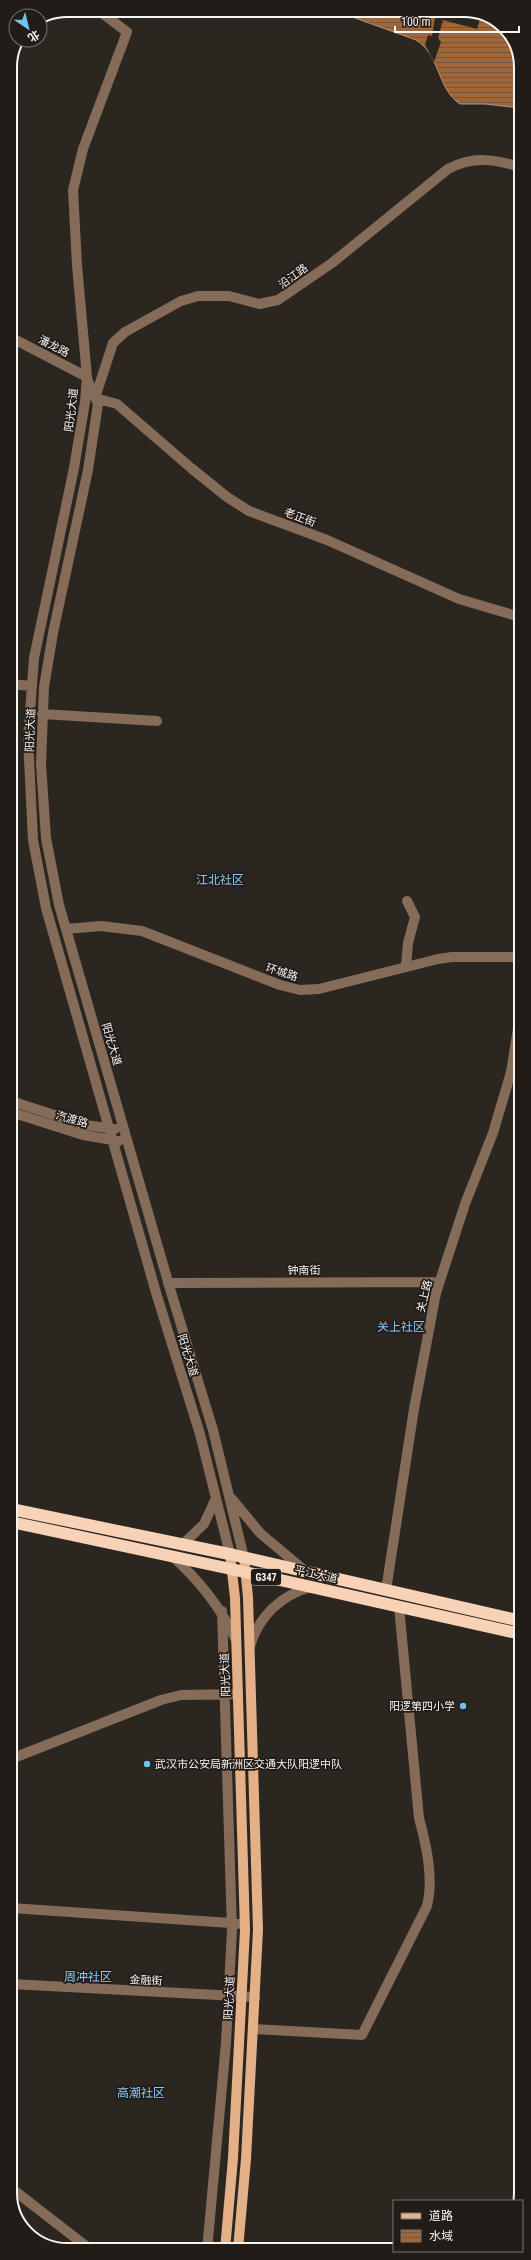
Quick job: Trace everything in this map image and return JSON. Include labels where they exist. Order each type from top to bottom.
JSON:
[{"type":"highway","name":"平江大道","points":[[17,1510],[230,1554],[514,1619]]},
{"type":"highway","name":"平江大道","points":[[17,1523],[246,1572],[514,1632]]},
{"type":"main road","name":"阳光大道","points":[[226,2243],[233,2158],[245,1924],[236,1640],[230,1554]]},
{"type":"main road","name":"阳光大道","points":[[239,2243],[246,2159],[258,1930],[250,1646],[244,1558]]},
{"type":"street","points":[[87,377],[77,266],[73,190],[83,150],[127,32],[107,17]]},
{"type":"street","name":"沿江路","points":[[95,398],[113,343],[125,332],[175,304],[190,298],[207,295],[229,296],[259,304],[278,300],[332,263],[448,169],[465,161],[480,159],[514,166]]},
{"type":"street","name":"潘龙路","points":[[17,341],[87,377]]},
{"type":"street","name":"阳光大道","points":[[87,377],[98,404],[89,464],[53,633],[42,714],[41,764],[46,832],[54,884],[66,929],[168,1283],[213,1430],[244,1558]]},
{"type":"street","name":"阳光大道","points":[[87,377],[74,468],[39,631],[31,686],[28,764],[30,815],[37,866],[46,908],[114,1140],[157,1296],[200,1434],[230,1554]]},
{"type":"street","name":"老正街","points":[[95,398],[117,404],[209,482],[249,511],[326,540],[459,599],[514,615]]},
{"type":"street","points":[[17,685],[31,686]]},
{"type":"street","points":[[42,714],[157,721]]},
{"type":"street","points":[[406,966],[408,944],[416,917],[407,901]]},
{"type":"street","name":"环城路","points":[[66,929],[101,926],[142,931],[280,985],[300,990],[319,989],[406,966],[452,957],[514,957]]},
{"type":"street","name":"关上路","points":[[386,1590],[427,1333],[439,1282],[465,1204],[493,1132],[511,1072],[514,1053]]},
{"type":"street","name":"汽渡路","points":[[17,1103],[86,1125],[125,1131]]},
{"type":"street","name":"汽渡路","points":[[17,1114],[83,1135],[128,1142]]},
{"type":"street","name":"钟南街","points":[[168,1283],[439,1282]]},
{"type":"street","points":[[229,1494],[260,1533],[282,1554],[305,1572]]},
{"type":"street","points":[[183,1544],[204,1524],[216,1498]]},
{"type":"street","points":[[172,1556],[200,1583],[222,1612],[236,1640]]},
{"type":"street","points":[[250,1646],[260,1622],[272,1609],[286,1597],[312,1587]]},
{"type":"street","points":[[253,2029],[362,2035],[426,1906],[430,1884],[425,1840],[419,1818],[399,1607]]},
{"type":"street","points":[[209,2243],[228,1996],[232,1923],[222,1612]]},
{"type":"street","points":[[17,1757],[161,1700],[181,1695],[238,1694]]},
{"type":"street","points":[[17,1908],[245,1924]]},
{"type":"street","name":"金融街","points":[[17,1984],[255,1998]]},
{"type":"street","points":[[17,2193],[82,2243]]},
{"type":"water","points":[[352,17],[468,17],[492,25],[504,36],[513,57],[514,107],[485,104],[460,104],[452,98],[447,90],[430,54],[424,46],[416,40]]},
{"type":"pier","points":[[435,17],[468,17],[480,20],[477,29],[443,20],[438,38],[441,42],[434,62],[425,45],[428,35],[432,36]]},
{"type":"place","name":"阳逻第四小学","points":[[463,1706]]},
{"type":"place","name":"武汉市公安局新洲区交通大队阳逻中队","points":[[147,1764]]},
{"type":"district","name":"江北社区","points":[[220,880]]},
{"type":"district","name":"关上社区","points":[[401,1327]]},
{"type":"district","name":"周冲社区","points":[[88,1977]]},
{"type":"district","name":"高潮社区","points":[[141,2093]]}]
